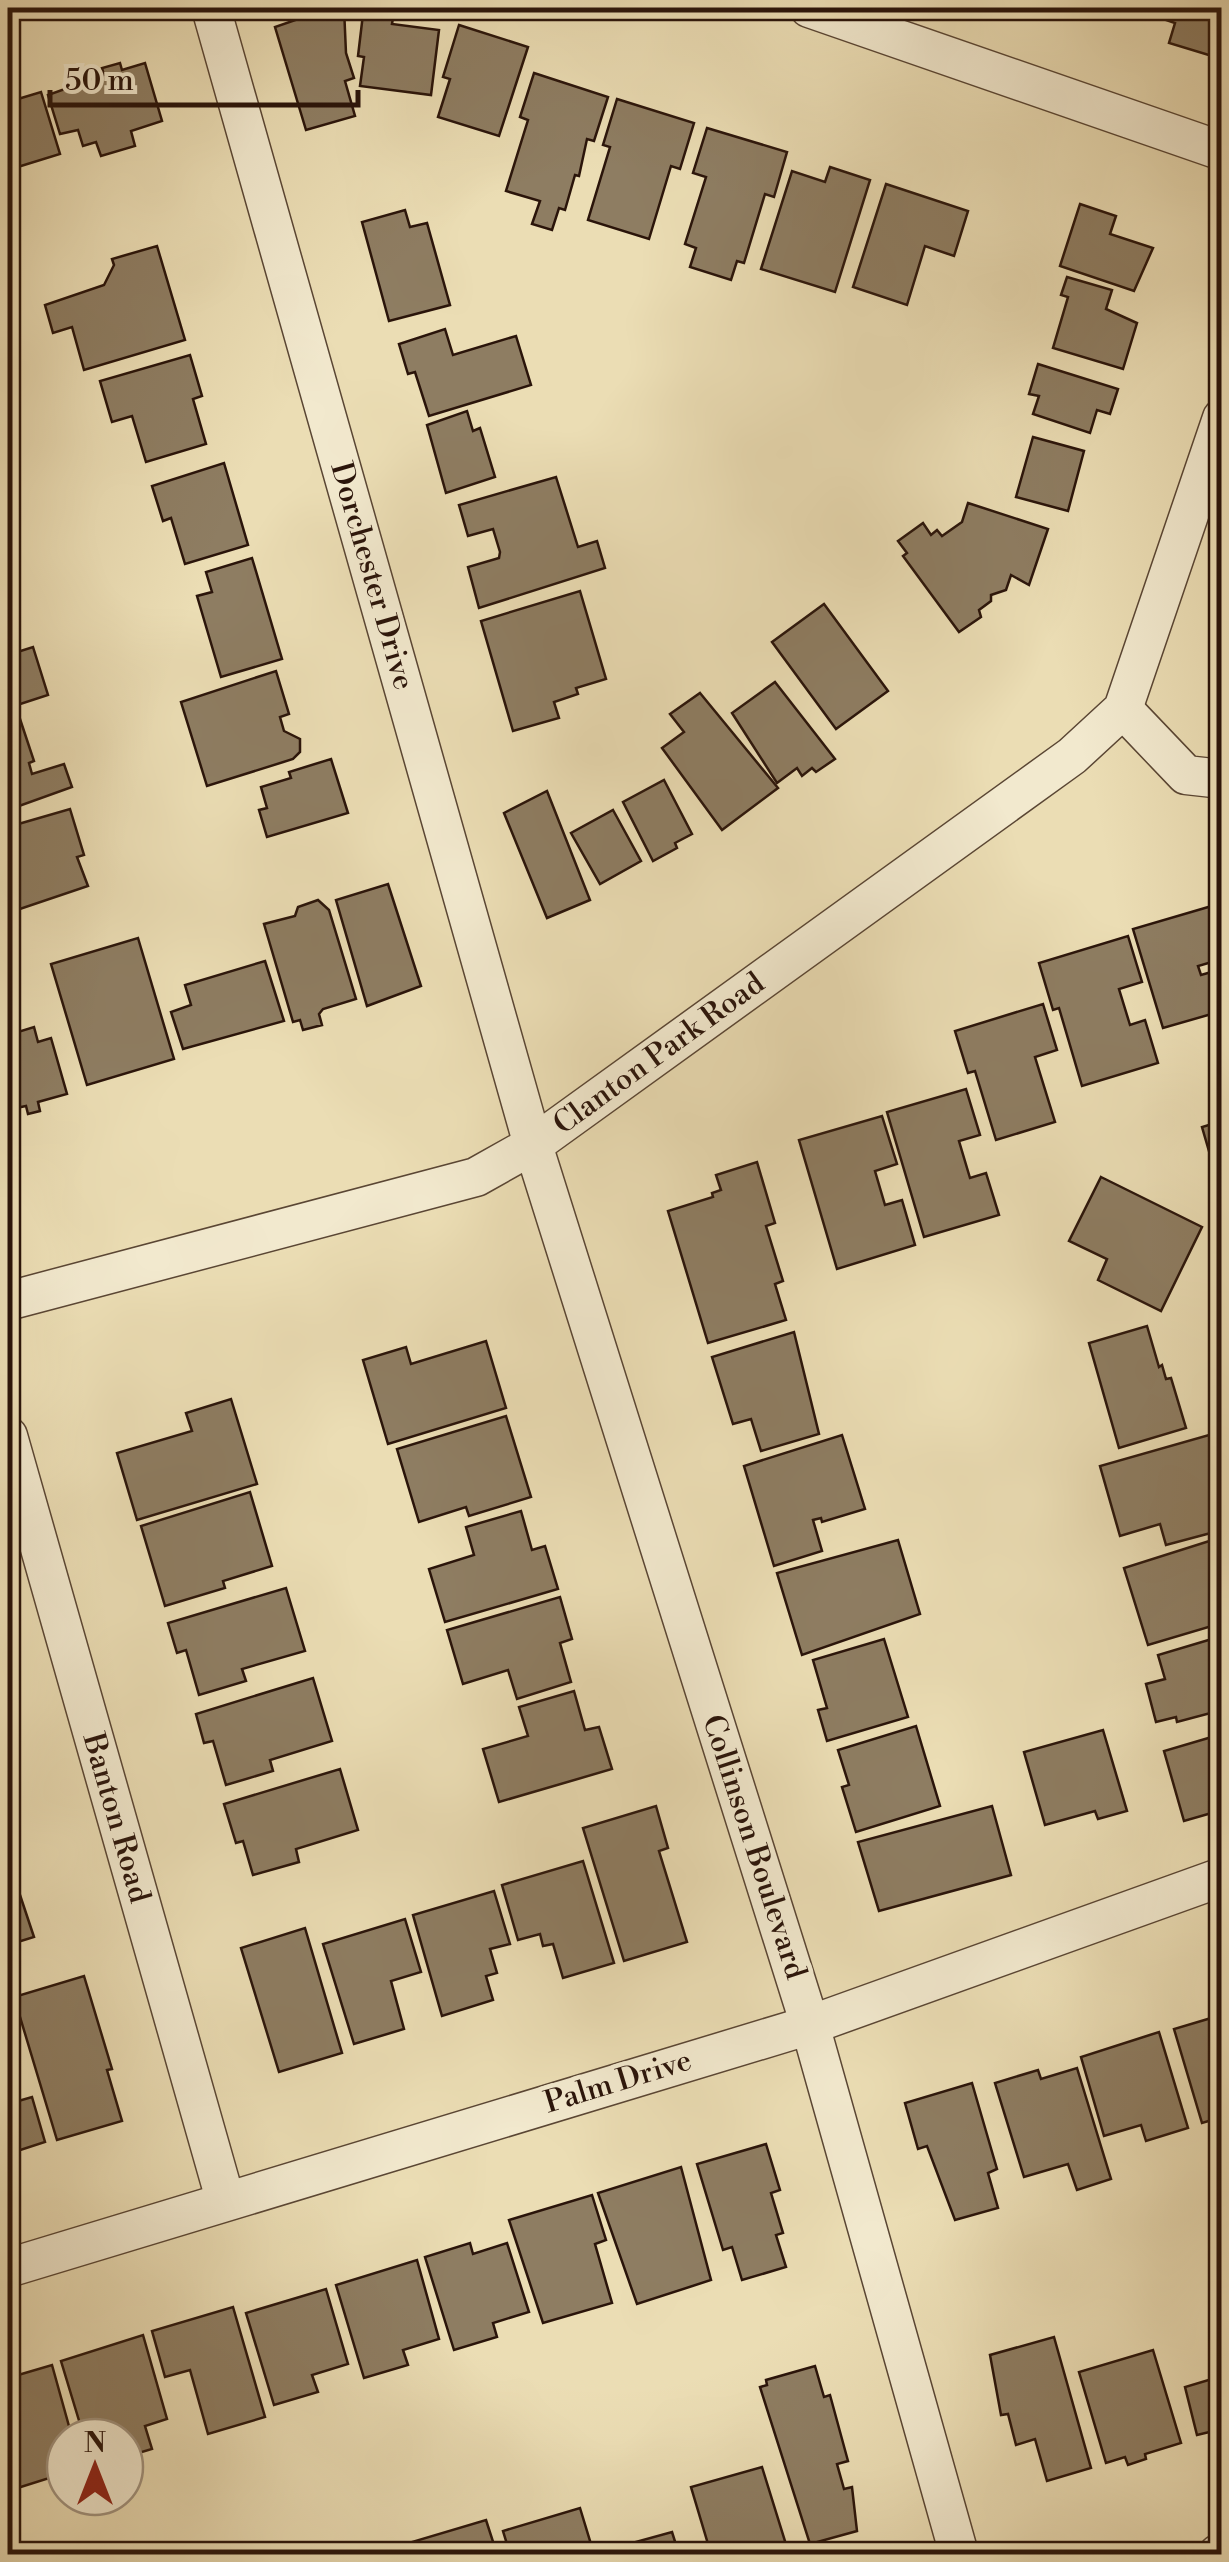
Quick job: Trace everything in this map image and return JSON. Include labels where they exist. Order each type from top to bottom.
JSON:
[{"type":"street","name":"Dorchester Drive","points":[[210,8],[533,1145]]},
{"type":"street","points":[[809,8],[1222,151]]},
{"type":"street","points":[[1222,418],[1123,709],[1186,775],[1222,779]]},
{"type":"street","name":"Clanton Park Road","points":[[8,1302],[476,1177],[533,1145],[1072,756],[1123,709]]},
{"type":"street","name":"Collinson Boulevard","points":[[533,1145],[810,2025],[959,2554]]},
{"type":"street","name":"Banton Road","points":[[8,1436],[226,2199]]},
{"type":"street","name":"Palm Drive","points":[[8,2268],[810,2025],[1222,1877]]},
{"type":"building","points":[[330,8],[344,8],[346,53],[354,78],[345,81],[355,116],[306,130],[275,27]]},
{"type":"building","points":[[1170,8],[1222,8],[1222,59],[1169,43],[1175,23],[1166,20]]},
{"type":"building","points":[[363,14],[393,18],[392,24],[439,30],[431,95],[360,86],[364,57],[358,56]]},
{"type":"building","points":[[459,25],[528,47],[499,136],[438,117],[450,79],[443,77]]},
{"type":"building","points":[[120,63],[122,70],[145,63],[162,121],[131,131],[135,146],[101,156],[96,142],[83,146],[78,130],[60,134],[48,95],[104,75],[102,68]]},
{"type":"building","points":[[534,73],[608,97],[594,141],[587,139],[579,176],[575,175],[565,210],[559,208],[552,230],[532,224],[540,201],[506,191],[528,120],[520,117]]},
{"type":"building","points":[[41,92],[60,154],[8,170],[8,102]]},
{"type":"building","points":[[617,99],[694,123],[680,169],[671,166],[649,239],[588,220],[610,147],[603,145]]},
{"type":"building","points":[[707,128],[787,152],[774,197],[765,194],[744,263],[737,261],[731,280],[690,267],[696,248],[685,244],[706,177],[693,173]]},
{"type":"building","points":[[830,167],[870,180],[835,292],[761,269],[792,171],[825,182]]},
{"type":"building","points":[[886,184],[968,211],[954,256],[925,246],[907,305],[853,287]]},
{"type":"building","points":[[1080,204],[1116,216],[1110,234],[1153,248],[1134,291],[1060,266]]},
{"type":"building","points":[[405,210],[410,227],[427,223],[450,305],[389,321],[362,222]]},
{"type":"building","points":[[157,246],[185,340],[84,370],[72,327],[53,333],[45,305],[104,285],[114,265],[112,259]]},
{"type":"building","points":[[1067,277],[1112,290],[1106,309],[1137,323],[1123,369],[1053,348],[1068,297],[1061,295]]},
{"type":"building","points":[[445,329],[453,355],[516,336],[531,385],[429,416],[415,372],[408,374],[399,344]]},
{"type":"building","points":[[190,355],[202,396],[193,399],[206,444],[146,462],[132,416],[112,422],[100,381]]},
{"type":"building","points":[[1038,364],[1118,389],[1110,414],[1097,410],[1090,433],[1033,414],[1039,396],[1029,394]]},
{"type":"building","points":[[467,411],[473,431],[480,428],[495,477],[446,493],[427,425]]},
{"type":"building","points":[[1033,437],[1084,451],[1068,511],[1016,497]]},
{"type":"building","points":[[224,463],[248,545],[185,564],[171,518],[163,521],[152,486]]},
{"type":"building","points":[[556,477],[578,547],[597,541],[605,568],[479,608],[468,567],[499,558],[500,552],[493,529],[468,536],[459,505]]},
{"type":"building","points":[[968,503],[1048,529],[1029,585],[1011,575],[1006,590],[991,595],[991,601],[979,610],[981,617],[959,632],[903,556],[907,553],[898,541],[923,523],[931,535],[937,530],[942,536],[962,522]]},
{"type":"building","points":[[252,558],[282,659],[221,677],[197,596],[212,592],[206,572]]},
{"type":"building","points":[[580,591],[606,679],[576,688],[578,694],[554,702],[559,718],[513,731],[481,621]]},
{"type":"building","points":[[824,604],[888,691],[836,729],[772,642]]},
{"type":"building","points":[[33,647],[48,695],[8,708],[8,655]]},
{"type":"building","points":[[276,671],[289,714],[280,717],[284,731],[300,739],[300,752],[293,759],[207,786],[181,702]]},
{"type":"building","points":[[775,682],[835,759],[802,776],[797,768],[777,783],[732,713]]},
{"type":"building","points":[[700,693],[778,788],[722,830],[662,748],[684,732],[670,714]]},
{"type":"building","points":[[20,719],[34,761],[29,763],[32,774],[64,764],[72,787],[8,810],[8,724]]},
{"type":"building","points":[[331,759],[348,813],[267,837],[259,810],[267,808],[261,787],[291,778],[289,772]]},
{"type":"building","points":[[664,780],[692,834],[653,861],[623,802]]},
{"type":"building","points":[[547,791],[590,900],[547,918],[504,813]]},
{"type":"building","points":[[70,809],[84,855],[77,857],[88,886],[8,913],[8,827]]},
{"type":"building","points":[[613,810],[641,861],[600,884],[571,833]]},
{"type":"building","points":[[388,884],[421,986],[367,1006],[336,900]]},
{"type":"building","points":[[318,900],[329,910],[356,999],[323,1009],[319,1014],[322,1025],[303,1030],[300,1020],[293,1022],[264,924],[295,916],[298,907]]},
{"type":"building","points":[[1222,903],[1222,959],[1198,966],[1201,975],[1222,969],[1222,1011],[1163,1028],[1133,929]]},
{"type":"building","points":[[1128,936],[1142,982],[1119,989],[1130,1025],[1145,1020],[1158,1063],[1082,1086],[1059,1008],[1053,1010],[1039,963]]},
{"type":"building","points":[[138,938],[174,1059],[87,1085],[51,964]]},
{"type":"building","points":[[265,961],[284,1021],[183,1049],[171,1012],[191,1005],[185,985]]},
{"type":"building","points":[[1043,1004],[1057,1050],[1035,1057],[1055,1122],[996,1140],[975,1071],[968,1073],[955,1031]]},
{"type":"building","points":[[34,1027],[38,1042],[51,1038],[67,1094],[38,1102],[40,1111],[28,1114],[26,1106],[16,1108],[8,1078],[8,1051],[13,1050],[8,1035]]},
{"type":"building","points":[[966,1089],[980,1135],[959,1141],[970,1178],[986,1173],[999,1215],[924,1237],[887,1112]]},
{"type":"building","points":[[882,1116],[897,1164],[875,1171],[885,1205],[902,1200],[915,1245],[837,1269],[799,1140]]},
{"type":"building","points":[[1222,1121],[1222,1196],[1202,1127]]},
{"type":"building","points":[[757,1162],[775,1223],[766,1226],[783,1281],[775,1284],[786,1320],[708,1343],[668,1211],[713,1197],[712,1193],[721,1190],[716,1175]]},
{"type":"building","points":[[1101,1177],[1202,1227],[1161,1311],[1098,1280],[1107,1259],[1069,1241]]},
{"type":"building","points":[[1147,1326],[1159,1367],[1162,1365],[1166,1379],[1171,1378],[1186,1428],[1119,1448],[1089,1343]]},
{"type":"building","points":[[794,1332],[819,1434],[761,1451],[751,1419],[733,1424],[712,1357]]},
{"type":"building","points":[[486,1341],[506,1408],[388,1444],[363,1360],[406,1347],[411,1364]]},
{"type":"building","points":[[231,1399],[257,1484],[137,1520],[117,1453],[192,1431],[186,1413]]},
{"type":"building","points":[[506,1416],[531,1497],[469,1516],[466,1507],[419,1522],[397,1449]]},
{"type":"building","points":[[842,1435],[865,1509],[822,1522],[821,1518],[813,1520],[822,1551],[774,1566],[744,1466]]},
{"type":"building","points":[[1209,1435],[1222,1480],[1222,1530],[1166,1545],[1160,1524],[1120,1536],[1100,1466]]},
{"type":"building","points":[[250,1492],[272,1566],[223,1581],[225,1588],[165,1606],[141,1526]]},
{"type":"building","points":[[521,1511],[532,1550],[545,1546],[558,1589],[445,1622],[429,1569],[474,1555],[466,1527]]},
{"type":"building","points":[[1222,1537],[1222,1628],[1216,1629],[1215,1625],[1148,1645],[1124,1568]]},
{"type":"building","points":[[898,1540],[920,1614],[802,1655],[777,1573]]},
{"type":"building","points":[[286,1588],[305,1651],[242,1669],[246,1681],[199,1695],[186,1650],[177,1653],[168,1623]]},
{"type":"building","points":[[560,1597],[572,1639],[560,1643],[571,1682],[517,1699],[508,1670],[463,1684],[447,1630]]},
{"type":"building","points":[[1222,1636],[1222,1722],[1218,1711],[1177,1722],[1176,1717],[1156,1722],[1146,1684],[1165,1679],[1158,1655]]},
{"type":"building","points":[[884,1639],[908,1717],[827,1741],[818,1710],[827,1708],[813,1660]]},
{"type":"building","points":[[313,1678],[332,1741],[270,1760],[273,1771],[226,1785],[213,1741],[204,1743],[196,1714]]},
{"type":"building","points":[[574,1691],[585,1730],[599,1727],[612,1769],[499,1802],[483,1749],[528,1736],[519,1707]]},
{"type":"building","points":[[916,1726],[940,1806],[856,1832],[842,1787],[849,1785],[838,1750]]},
{"type":"building","points":[[1103,1730],[1127,1811],[1098,1819],[1095,1811],[1045,1825],[1024,1752]]},
{"type":"building","points":[[1222,1734],[1222,1810],[1184,1821],[1164,1751]]},
{"type":"building","points":[[340,1769],[358,1830],[296,1849],[299,1862],[253,1875],[243,1841],[236,1843],[224,1804]]},
{"type":"building","points":[[656,1806],[668,1848],[659,1851],[687,1942],[624,1961],[583,1828]]},
{"type":"building","points":[[992,1806],[1011,1875],[879,1911],[858,1842]]},
{"type":"building","points":[[583,1861],[614,1963],[563,1978],[553,1944],[543,1946],[540,1934],[518,1940],[502,1885]]},
{"type":"building","points":[[494,1891],[510,1944],[490,1949],[497,1973],[486,1976],[493,2000],[442,2016],[413,1915]]},
{"type":"building","points":[[20,1895],[34,1937],[8,1945],[8,1899]]},
{"type":"building","points":[[405,1919],[421,1972],[391,1981],[404,2029],[354,2044],[323,1944]]},
{"type":"building","points":[[305,1928],[342,2053],[279,2072],[241,1948]]},
{"type":"building","points":[[84,1976],[112,2069],[107,2070],[122,2121],[57,2140],[14,1997]]},
{"type":"building","points":[[1218,2016],[1222,2117],[1202,2123],[1174,2029]]},
{"type":"building","points":[[1159,2032],[1188,2128],[1146,2141],[1141,2125],[1104,2136],[1081,2057]]},
{"type":"building","points":[[1077,2068],[1111,2179],[1077,2190],[1068,2164],[1024,2177],[995,2083],[1038,2070],[1041,2079]]},
{"type":"building","points":[[972,2083],[997,2169],[988,2173],[998,2208],[955,2220],[927,2146],[918,2149],[905,2103]]},
{"type":"building","points":[[32,2097],[45,2142],[8,2154],[8,2104]]},
{"type":"building","points":[[766,2144],[780,2190],[771,2193],[783,2233],[776,2235],[786,2267],[742,2280],[732,2247],[723,2250],[697,2164]]},
{"type":"building","points":[[681,2167],[711,2280],[637,2304],[598,2193]]},
{"type":"building","points":[[592,2195],[606,2240],[595,2244],[612,2303],[543,2323],[509,2220]]},
{"type":"building","points":[[470,2243],[473,2254],[507,2243],[529,2312],[493,2323],[497,2337],[454,2350],[425,2257]]},
{"type":"building","points":[[417,2260],[439,2339],[403,2350],[408,2365],[364,2378],[336,2285]]},
{"type":"building","points":[[326,2289],[348,2364],[312,2375],[318,2392],[274,2405],[246,2313]]},
{"type":"building","points":[[233,2307],[265,2417],[208,2434],[190,2370],[165,2377],[152,2331]]},
{"type":"building","points":[[143,2335],[167,2419],[145,2426],[145,2417],[78,2417],[61,2361]]},
{"type":"building","points":[[1054,2337],[1091,2468],[1047,2481],[1035,2439],[1016,2445],[1008,2414],[1001,2415],[990,2355]]},
{"type":"building","points":[[1153,2350],[1181,2443],[1145,2454],[1146,2459],[1128,2465],[1125,2457],[1106,2463],[1079,2372]]},
{"type":"building","points":[[52,2365],[66,2417],[45,2417],[45,2479],[8,2491],[8,2378]]},
{"type":"building","points":[[815,2366],[824,2397],[830,2395],[848,2461],[837,2464],[844,2489],[852,2487],[857,2531],[810,2544],[760,2387],[767,2385],[766,2380]]},
{"type":"building","points":[[1222,2376],[1222,2429],[1197,2435],[1185,2387]]},
{"type":"building","points":[[145,2426],[152,2449],[145,2451]]},
{"type":"building","points":[[762,2467],[789,2554],[711,2554],[691,2487]]},
{"type":"building","points":[[580,2508],[594,2554],[510,2554],[503,2531]]},
{"type":"building","points":[[486,2520],[497,2554],[416,2554],[412,2542]]},
{"type":"building","points":[[672,2532],[679,2554],[616,2554],[614,2548]]}]
